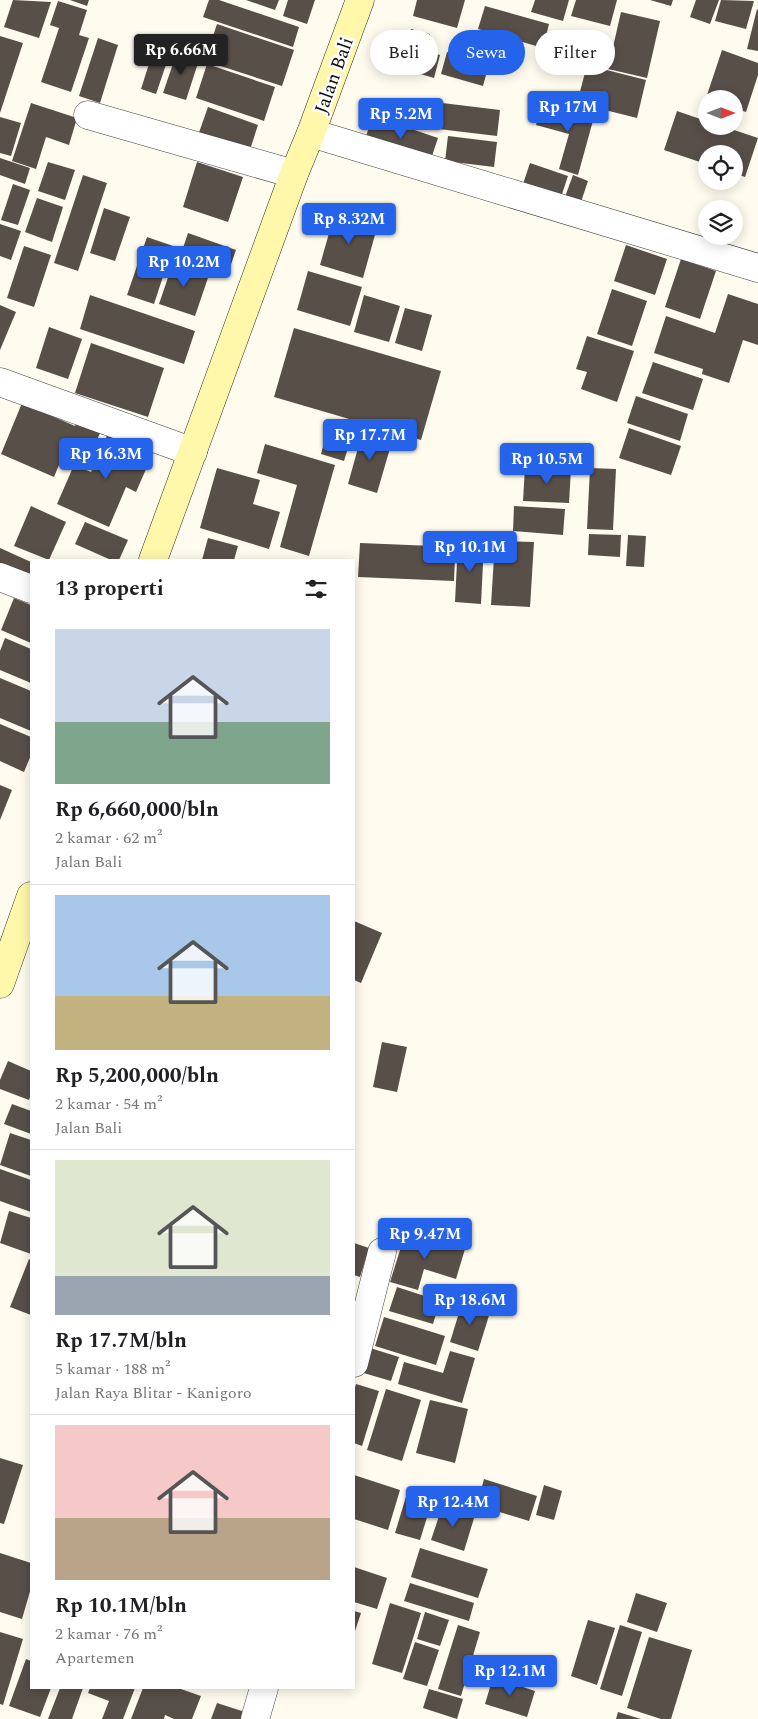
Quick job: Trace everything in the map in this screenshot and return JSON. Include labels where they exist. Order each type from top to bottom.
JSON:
[{"type":"main road","name":"Jalan Bali","points":[[153,559],[360,0]]},
{"type":"main road","points":[[0,984],[30,899]]},
{"type":"street","points":[[88,115],[303,152],[758,268]]},
{"type":"street","points":[[0,382],[193,452]]},
{"type":"street","points":[[0,577],[30,588]]},
{"type":"street","points":[[355,1359],[382,1252]]},
{"type":"street","points":[[256,1719],[264,1689]]},
{"type":"building","points":[[13,0],[51,2],[39,38],[4,27]]},
{"type":"building","points":[[70,0],[89,0],[87,6]]},
{"type":"building","points":[[209,0],[219,0],[299,27],[293,47],[203,17]]},
{"type":"building","points":[[246,0],[279,0],[275,10]]},
{"type":"building","points":[[288,0],[315,0],[307,24],[283,16]]},
{"type":"building","points":[[417,0],[465,0],[457,28],[413,16]]},
{"type":"building","points":[[535,0],[569,0],[563,21],[531,12]]},
{"type":"building","points":[[576,0],[617,0],[610,26],[571,16]]},
{"type":"building","points":[[650,0],[673,0],[671,6]]},
{"type":"building","points":[[696,0],[719,0],[710,24],[690,17]]},
{"type":"building","points":[[721,0],[754,1],[746,29],[715,21]]},
{"type":"building","points":[[58,1],[87,10],[79,35],[89,38],[71,92],[41,82],[59,28],[50,25]]},
{"type":"building","points":[[485,6],[549,24],[548,30],[535,30],[535,46],[525,43],[525,30],[478,29]]},
{"type":"building","points":[[758,10],[758,51],[747,49]]},
{"type":"building","points":[[621,12],[660,21],[647,78],[615,71],[615,38]]},
{"type":"building","points":[[217,24],[294,50],[282,86],[205,61]]},
{"type":"building","points":[[0,36],[23,43],[0,113]]},
{"type":"building","points":[[98,38],[118,45],[100,103],[79,96]]},
{"type":"building","points":[[155,45],[171,50],[156,94],[141,89]]},
{"type":"building","points":[[722,50],[758,63],[758,75],[746,112],[743,111],[743,90],[709,90]]},
{"type":"building","points":[[177,52],[199,60],[186,100],[163,93]]},
{"type":"building","points":[[447,52],[448,75],[486,75],[483,86],[441,74]]},
{"type":"building","points":[[207,64],[275,87],[264,121],[196,98]]},
{"type":"building","points":[[615,72],[646,80],[637,118],[577,103],[584,75],[615,75]]},
{"type":"building","points":[[424,75],[435,75],[434,78]]},
{"type":"building","points":[[434,102],[500,110],[497,136],[430,128]]},
{"type":"building","points":[[542,102],[594,117],[578,175],[559,169],[569,134],[536,125]]},
{"type":"building","points":[[31,103],[77,118],[69,145],[46,137],[36,169],[12,161]]},
{"type":"building","points":[[208,107],[258,125],[247,159],[196,141]]},
{"type":"building","points":[[677,111],[698,118],[698,135],[743,135],[743,133],[758,138],[745,177],[743,176],[743,145],[698,145],[698,161],[664,150]]},
{"type":"building","points":[[373,116],[438,138],[429,165],[364,142]]},
{"type":"building","points":[[0,117],[21,123],[11,156],[0,153]]},
{"type":"building","points":[[448,136],[497,142],[494,167],[445,161]]},
{"type":"building","points":[[0,158],[30,168],[25,184],[0,175]]},
{"type":"building","points":[[48,162],[75,170],[65,200],[38,191]]},
{"type":"building","points":[[197,162],[243,177],[228,222],[183,207]]},
{"type":"building","points":[[530,163],[568,176],[558,206],[520,193]]},
{"type":"building","points":[[83,175],[107,183],[78,271],[54,263]]},
{"type":"building","points":[[573,175],[588,181],[578,211],[562,205]]},
{"type":"building","points":[[13,184],[30,190],[18,225],[1,220]]},
{"type":"building","points":[[37,198],[63,207],[52,242],[25,232]]},
{"type":"building","points":[[104,208],[130,217],[115,261],[90,253]]},
{"type":"building","points":[[335,212],[378,224],[363,278],[320,265]]},
{"type":"building","points":[[0,224],[21,231],[11,260],[0,256]]},
{"type":"building","points":[[188,233],[236,250],[228,273],[180,257]]},
{"type":"building","points":[[147,237],[173,246],[154,304],[127,295]]},
{"type":"building","points":[[626,245],[667,259],[655,295],[614,281]]},
{"type":"building","points":[[24,246],[51,255],[34,307],[7,298]]},
{"type":"building","points":[[681,259],[716,271],[700,319],[665,307]]},
{"type":"building","points":[[174,260],[210,272],[195,316],[159,304]]},
{"type":"building","points":[[308,271],[362,287],[350,326],[297,310]]},
{"type":"building","points":[[612,289],[647,301],[632,346],[597,334]]},
{"type":"building","points":[[728,294],[758,304],[758,345],[743,340],[729,383],[702,374],[703,369],[654,353],[666,316],[715,333]]},
{"type":"building","points":[[90,295],[195,331],[184,364],[80,329]]},
{"type":"building","points":[[364,295],[400,306],[389,342],[354,332]]},
{"type":"building","points":[[0,305],[16,312],[0,350]]},
{"type":"building","points":[[405,308],[432,315],[422,351],[395,343]]},
{"type":"building","points":[[49,327],[82,339],[68,379],[36,368]]},
{"type":"building","points":[[294,328],[441,371],[421,440],[274,397]]},
{"type":"building","points":[[587,336],[634,351],[617,402],[581,389],[587,372],[576,369]]},
{"type":"building","points":[[91,343],[164,368],[148,417],[75,393]]},
{"type":"building","points":[[653,362],[703,379],[693,410],[642,393]]},
{"type":"building","points":[[636,396],[688,414],[680,441],[627,423]]},
{"type":"building","points":[[22,403],[75,426],[77,421],[101,431],[91,453],[68,443],[54,477],[1,454]]},
{"type":"building","points":[[330,421],[354,428],[344,461],[321,454]]},
{"type":"building","points":[[629,428],[681,446],[671,475],[619,458]]},
{"type":"building","points":[[363,430],[393,438],[377,493],[348,484]]},
{"type":"building","points":[[108,433],[153,453],[136,492],[126,487],[109,527],[57,504],[74,465],[91,472]]},
{"type":"building","points":[[265,444],[335,465],[309,556],[280,547],[297,485],[257,473]]},
{"type":"building","points":[[525,467],[571,469],[569,503],[523,501]]},
{"type":"building","points":[[217,468],[260,480],[253,504],[280,512],[269,549],[200,528]]},
{"type":"building","points":[[590,468],[616,469],[613,530],[587,529]]},
{"type":"building","points":[[31,506],[66,522],[49,559],[14,546]]},
{"type":"building","points":[[514,506],[565,509],[563,535],[513,531]]},
{"type":"building","points":[[85,522],[128,540],[119,559],[109,559],[75,544]]},
{"type":"building","points":[[433,532],[456,534],[454,581],[358,577],[360,543],[433,546]]},
{"type":"building","points":[[589,534],[621,535],[620,557],[588,555]]},
{"type":"building","points":[[628,535],[646,536],[644,567],[626,566]]},
{"type":"building","points":[[208,538],[238,546],[234,559],[202,559]]},
{"type":"building","points":[[495,541],[534,542],[530,607],[491,605]]},
{"type":"building","points":[[458,542],[484,543],[481,604],[455,602]]},
{"type":"building","points":[[0,548],[30,562],[30,587],[0,573]]},
{"type":"building","points":[[14,598],[30,605],[30,643],[1,630]]},
{"type":"building","points":[[5,638],[30,649],[30,683],[0,670],[0,651]]},
{"type":"building","points":[[0,678],[30,691],[30,731],[0,718]]},
{"type":"building","points":[[0,724],[30,737],[30,757],[24,772],[0,761]]},
{"type":"building","points":[[0,785],[12,790],[0,820]]},
{"type":"building","points":[[355,921],[382,933],[361,983],[355,980]]},
{"type":"building","points":[[382,1042],[407,1047],[397,1092],[373,1087]]},
{"type":"building","points":[[8,1061],[30,1071],[29,1100],[0,1089],[0,1080]]},
{"type":"building","points":[[12,1104],[30,1111],[30,1134],[4,1124]]},
{"type":"building","points":[[10,1133],[30,1140],[30,1176],[0,1165]]},
{"type":"building","points":[[0,1169],[30,1180],[30,1212],[0,1201]]},
{"type":"building","points":[[9,1211],[30,1218],[30,1254],[0,1243]]},
{"type":"building","points":[[406,1231],[465,1249],[456,1279],[424,1269],[418,1290],[390,1282]]},
{"type":"building","points":[[355,1243],[369,1248],[360,1277],[355,1275]]},
{"type":"building","points":[[29,1259],[30,1315],[10,1307]]},
{"type":"building","points":[[397,1287],[440,1301],[433,1324],[389,1311]]},
{"type":"building","points":[[463,1300],[491,1309],[478,1351],[450,1342]]},
{"type":"building","points":[[384,1317],[445,1336],[436,1365],[375,1346]]},
{"type":"building","points":[[367,1347],[399,1357],[391,1381],[360,1372]]},
{"type":"building","points":[[450,1351],[475,1358],[462,1403],[398,1384],[404,1362],[443,1373]]},
{"type":"building","points":[[356,1384],[379,1391],[362,1446],[355,1443]]},
{"type":"building","points":[[386,1389],[421,1400],[402,1461],[367,1450]]},
{"type":"building","points":[[430,1400],[468,1409],[455,1463],[416,1453]]},
{"type":"building","points":[[0,1458],[23,1465],[4,1524],[0,1523]]},
{"type":"building","points":[[355,1475],[400,1490],[388,1530],[355,1519]]},
{"type":"building","points":[[484,1479],[537,1496],[529,1521],[477,1505]]},
{"type":"building","points":[[544,1485],[562,1491],[554,1520],[536,1515]]},
{"type":"building","points":[[408,1490],[433,1498],[420,1540],[395,1533]]},
{"type":"building","points":[[443,1504],[475,1515],[464,1551],[431,1540]]},
{"type":"building","points":[[420,1548],[488,1569],[478,1598],[411,1577]]},
{"type":"building","points":[[0,1553],[30,1563],[30,1591],[22,1619],[0,1612]]},
{"type":"building","points":[[355,1567],[387,1578],[377,1609],[355,1602]]},
{"type":"building","points":[[410,1583],[474,1603],[469,1621],[404,1601]]},
{"type":"building","points":[[636,1593],[667,1603],[657,1632],[627,1622]]},
{"type":"building","points":[[390,1603],[421,1613],[402,1673],[372,1664]]},
{"type":"building","points":[[355,1611],[361,1613],[355,1631]]},
{"type":"building","points":[[425,1612],[449,1620],[440,1646],[417,1639]]},
{"type":"building","points":[[588,1620],[615,1628],[597,1685],[571,1676]]},
{"type":"building","points":[[458,1625],[480,1632],[461,1696],[438,1689]]},
{"type":"building","points":[[620,1625],[642,1632],[622,1696],[600,1689]]},
{"type":"building","points":[[0,1632],[23,1639],[3,1705],[0,1704]]},
{"type":"building","points":[[649,1637],[692,1650],[671,1719],[661,1719],[627,1708]]},
{"type":"building","points":[[415,1642],[439,1650],[427,1686],[403,1679]]},
{"type":"building","points":[[26,1659],[30,1661],[30,1689],[51,1689],[40,1717],[9,1706]]},
{"type":"building","points":[[493,1677],[535,1691],[527,1717],[485,1704]]},
{"type":"building","points":[[60,1689],[83,1689],[72,1719],[48,1719]]},
{"type":"building","points":[[90,1689],[135,1689],[123,1719],[102,1719],[109,1701],[88,1693]]},
{"type":"building","points":[[143,1689],[181,1689],[201,1696],[192,1719],[174,1719],[165,1715],[164,1719],[131,1719]]},
{"type":"building","points":[[429,1689],[463,1699],[457,1719],[423,1708]]},
{"type":"building","points":[[217,1703],[245,1712],[243,1719],[211,1719]]},
{"type":"building","points":[[618,1712],[641,1719],[616,1719]]}]
